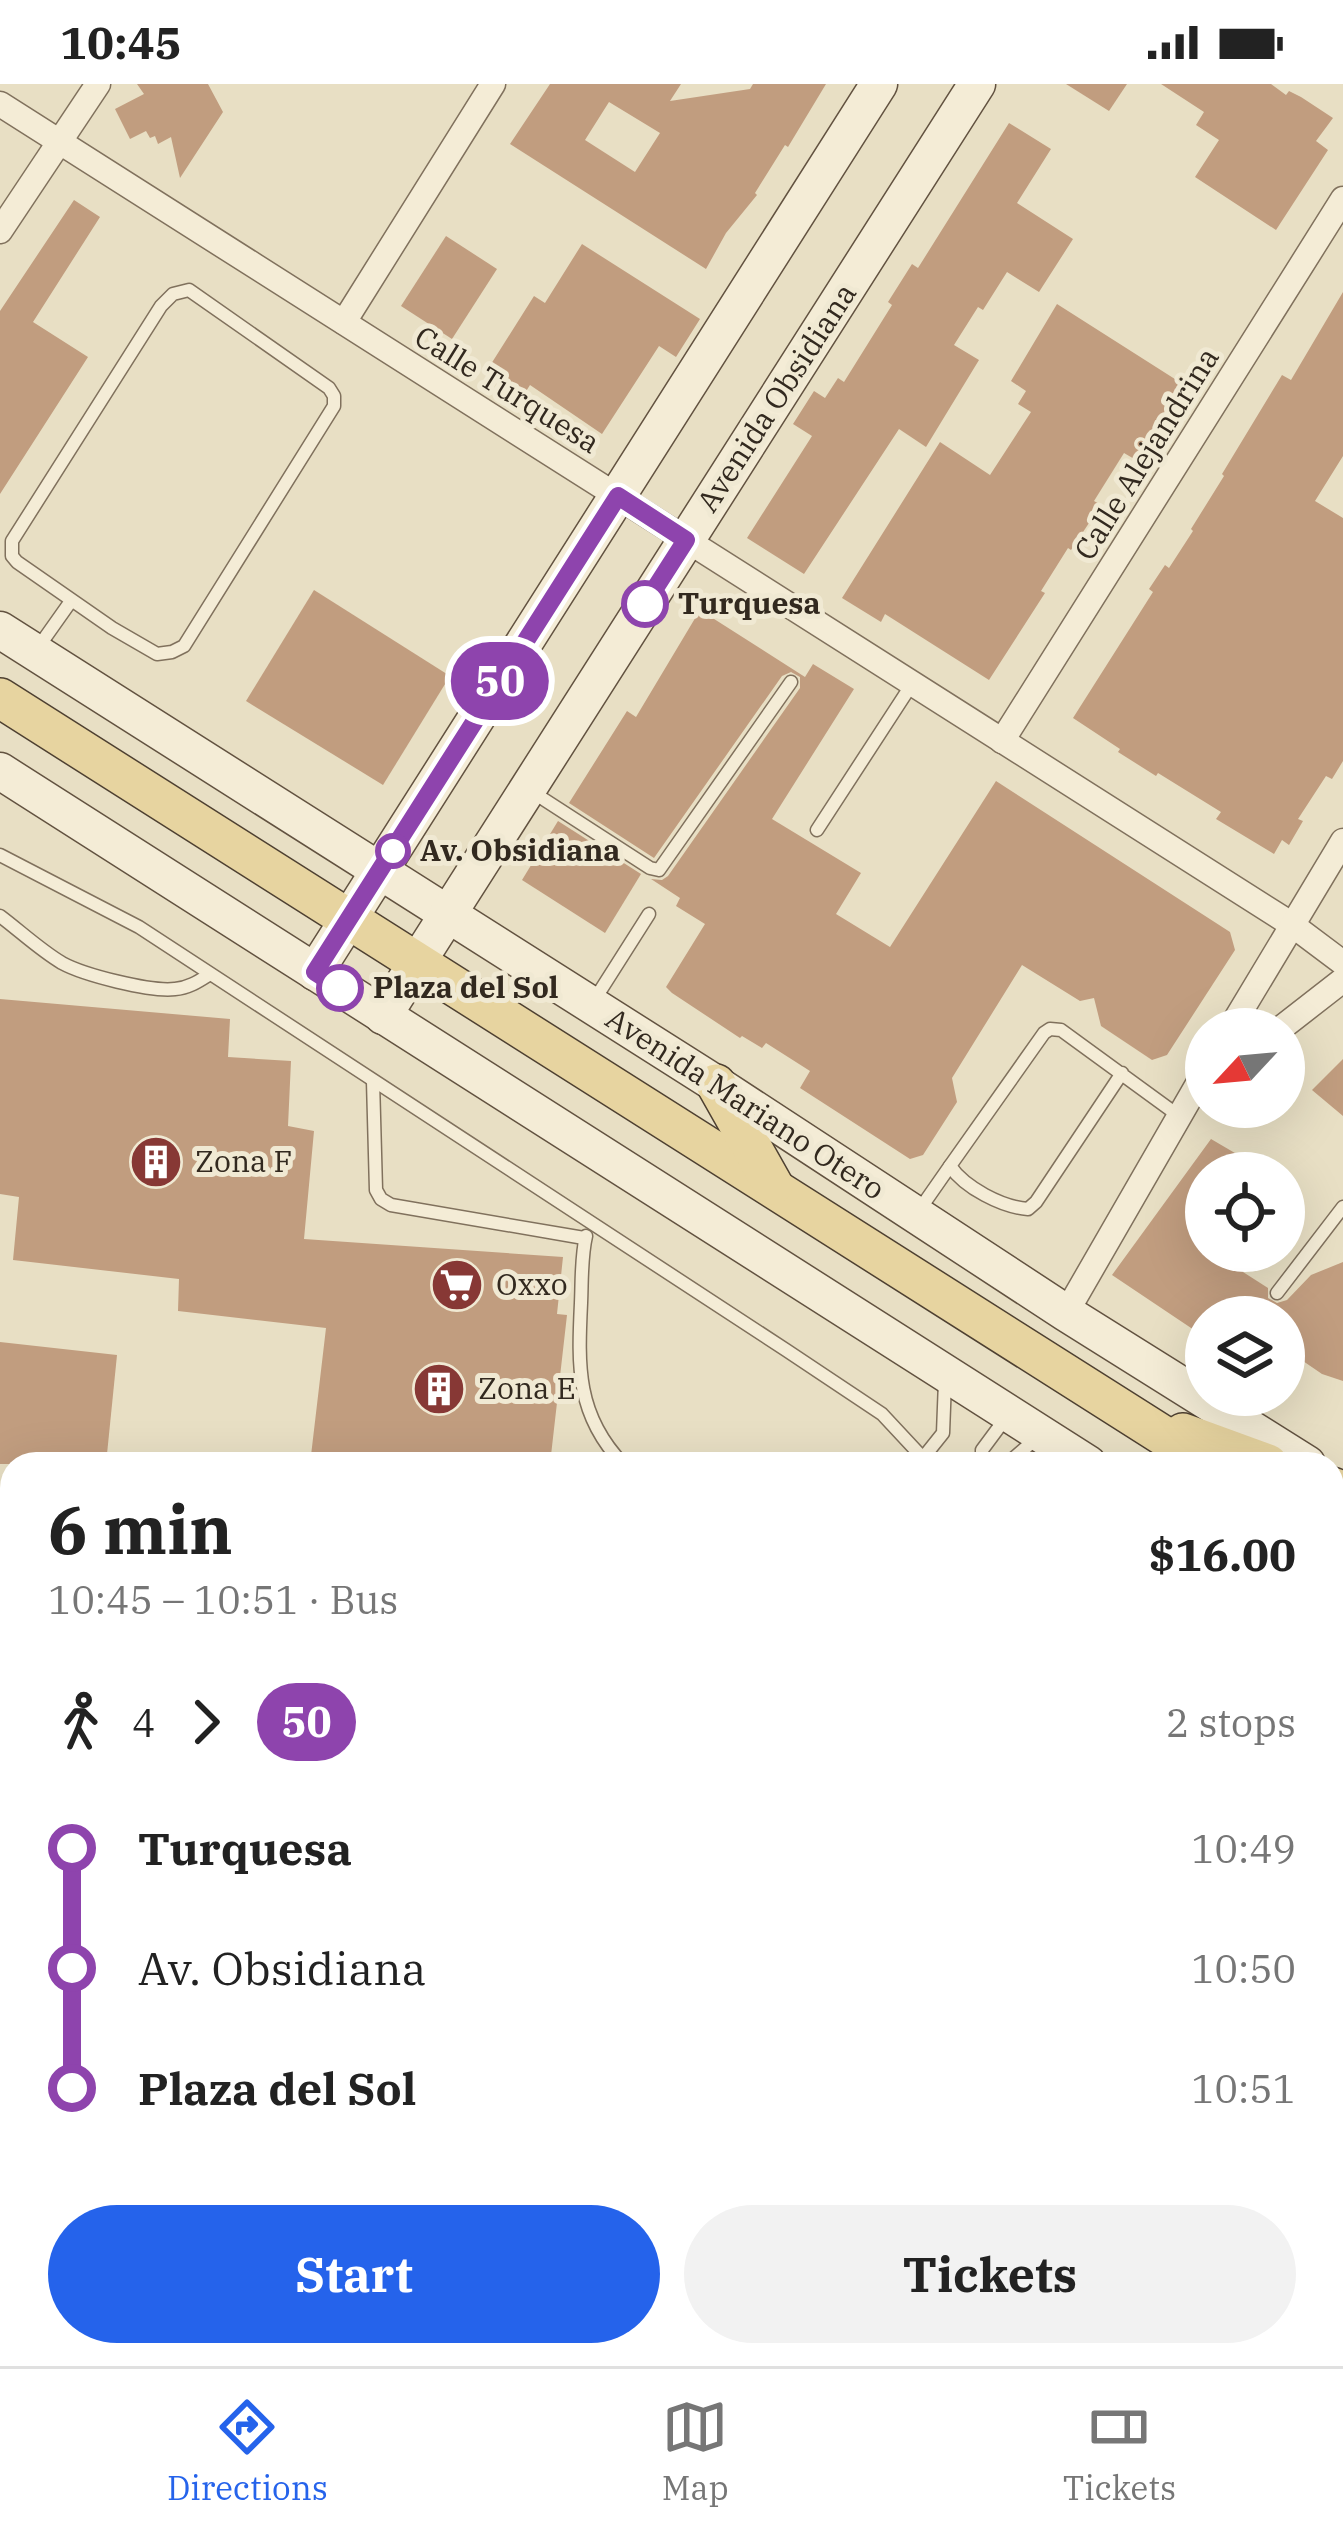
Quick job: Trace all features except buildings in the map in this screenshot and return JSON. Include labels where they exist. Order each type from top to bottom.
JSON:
[{"type":"main road","points":[[315,972],[879,84]]},
{"type":"main road","name":"Avenida Obsidiana","points":[[383,1016],[977,84]]},
{"type":"main road","name":"Avenida Mariano Otero","points":[[0,630],[716,1084],[1066,1313],[1185,1384]]},
{"type":"main road","name":"Avenida Mariano Otero","points":[[0,698],[1190,1452]]},
{"type":"main road","points":[[0,771],[1069,1452]]},
{"type":"main road","points":[[716,1084],[776,1190]]},
{"type":"main road","points":[[1136,1416],[1235,1452]]},
{"type":"main road","name":"Avenida Mariano Otero","points":[[1235,1416],[1289,1452]]},
{"type":"street","points":[[0,232],[98,84]]},
{"type":"street","points":[[344,322],[493,84]]},
{"type":"street","name":"Calle Turquesa","points":[[0,104],[1291,924],[1343,963]]},
{"type":"street","name":"Calle Alejandrina","points":[[1002,741],[1343,199]]},
{"type":"street","points":[[1242,1008],[1343,841]]},
{"type":"street","points":[[1305,1010],[1343,980]]},
{"type":"street","points":[[1066,1313],[1185,1110]]},
{"type":"lane","points":[[189,290],[332,392],[334,406],[184,646],[157,654],[71,601],[17,562],[12,541],[173,294],[189,290]]},
{"type":"lane","points":[[34,652],[71,601]]},
{"type":"lane","points":[[527,789],[659,870],[791,682]]},
{"type":"lane","points":[[817,830],[912,684]]},
{"type":"lane","points":[[0,855],[140,927],[882,1414],[916,1452]]},
{"type":"lane","points":[[592,1005],[649,914]]},
{"type":"lane","points":[[0,916],[55,958],[86,972],[154,989],[178,989],[210,974]]},
{"type":"lane","points":[[916,1215],[962,1144],[1050,1029],[1061,1030],[1122,1073],[1185,1098]]},
{"type":"lane","points":[[950,1166],[978,1190],[1028,1209],[1122,1073]]},
{"type":"lane","points":[[373,1081],[376,1190],[381,1199],[391,1205],[584,1238]]},
{"type":"lane","points":[[1277,1293],[1343,1207]]},
{"type":"lane","points":[[593,1225],[584,1238],[579,1377],[597,1430],[612,1452]]},
{"type":"lane","points":[[930,1452],[943,1433],[946,1373]]},
{"type":"lane","points":[[982,1452],[1009,1414]]},
{"type":"lane","points":[[1021,1452],[1041,1434]]},
{"type":"bus line","name":"50","points":[[340,988],[315,972],[618,496],[686,540],[645,604]]},
{"type":"place","name":"Turquesa","points":[[645,604]]},
{"type":"place","name":"Av. Obsidiana","points":[[393,851]]},
{"type":"place","name":"Plaza del Sol","points":[[340,988]]},
{"type":"place","name":"Zona F","points":[[156,1162]]},
{"type":"place","name":"Oxxo","points":[[457,1285]]},
{"type":"place","name":"Zona E","points":[[439,1389]]}]
